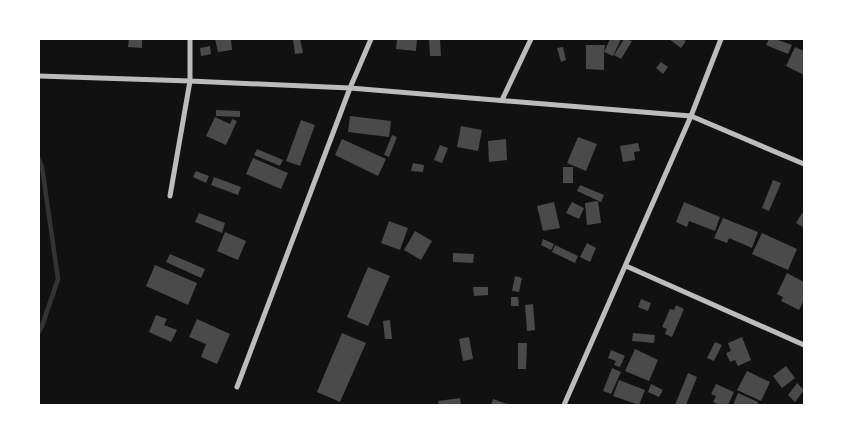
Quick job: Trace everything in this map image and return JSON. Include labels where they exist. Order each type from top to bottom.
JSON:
[{"type":"street","points":[[170,196],[190,81],[190,39]]},
{"type":"street","points":[[237,387],[350,88],[371,39]]},
{"type":"street","points":[[502,100],[531,39]]},
{"type":"street","points":[[564,405],[691,116],[721,39]]},
{"type":"street","points":[[39,76],[350,88],[691,116],[804,164]]},
{"type":"street","points":[[626,266],[804,345]]},
{"type":"building","points":[[129,39],[142,39],[142,48],[128,47]]},
{"type":"building","points":[[215,39],[231,39],[232,50],[218,52]]},
{"type":"building","points":[[293,39],[300,39],[303,53],[295,54]]},
{"type":"building","points":[[397,39],[417,39],[416,51],[396,49]]},
{"type":"building","points":[[429,39],[440,39],[441,56],[430,56]]},
{"type":"building","points":[[610,39],[621,39],[613,56],[604,52]]},
{"type":"building","points":[[624,39],[632,41],[621,59],[614,55]]},
{"type":"building","points":[[669,39],[682,39],[686,41],[681,48]]},
{"type":"building","points":[[769,39],[775,39],[792,45],[788,54],[766,45]]},
{"type":"building","points":[[586,45],[605,45],[604,70],[586,69]]},
{"type":"building","points":[[210,46],[211,54],[201,56],[200,48]]},
{"type":"building","points":[[563,47],[566,60],[561,62],[557,48]]},
{"type":"building","points":[[795,47],[804,51],[804,75],[786,66]]},
{"type":"building","points":[[661,62],[668,67],[663,74],[656,68]]},
{"type":"building","points":[[216,110],[240,111],[240,117],[216,116]]},
{"type":"building","points":[[350,116],[391,121],[389,137],[348,132]]},
{"type":"building","points":[[215,117],[230,124],[232,119],[237,121],[226,145],[206,136]]},
{"type":"building","points":[[301,120],[315,125],[300,166],[286,161]]},
{"type":"building","points":[[461,126],[482,130],[478,151],[457,147]]},
{"type":"building","points":[[392,135],[397,137],[389,157],[384,155]]},
{"type":"building","points":[[578,137],[597,144],[586,171],[567,163]]},
{"type":"building","points":[[342,139],[386,159],[378,176],[335,155]]},
{"type":"building","points":[[506,139],[507,160],[489,162],[488,141]]},
{"type":"building","points":[[638,143],[640,151],[634,152],[635,160],[623,162],[620,146]]},
{"type":"building","points":[[440,145],[448,148],[442,163],[434,160]]},
{"type":"building","points":[[257,149],[283,160],[280,166],[254,155]]},
{"type":"building","points":[[253,158],[288,173],[281,189],[246,174]]},
{"type":"building","points":[[413,163],[424,165],[423,172],[411,171]]},
{"type":"building","points":[[563,167],[573,167],[573,183],[563,183]]},
{"type":"building","points":[[196,171],[209,176],[206,183],[193,177]]},
{"type":"building","points":[[214,177],[241,187],[238,195],[211,185]]},
{"type":"building","points":[[773,180],[781,183],[769,211],[762,208]]},
{"type":"building","points":[[580,185],[604,195],[601,202],[577,191]]},
{"type":"building","points":[[598,201],[601,223],[587,225],[585,203]]},
{"type":"building","points":[[554,202],[560,228],[543,231],[537,206]]},
{"type":"building","points":[[572,202],[584,208],[579,219],[566,213]]},
{"type":"building","points":[[684,202],[720,217],[715,231],[689,221],[687,227],[676,222]]},
{"type":"building","points":[[199,213],[225,223],[222,233],[195,222]]},
{"type":"building","points":[[802,213],[804,214],[803,227],[796,223]]},
{"type":"building","points":[[723,218],[758,232],[752,248],[729,238],[727,243],[714,238]]},
{"type":"building","points":[[389,221],[408,228],[400,250],[381,243]]},
{"type":"building","points":[[415,231],[432,241],[421,260],[404,250]]},
{"type":"building","points":[[225,232],[246,241],[238,260],[217,251]]},
{"type":"building","points":[[762,233],[797,249],[788,270],[752,254]]},
{"type":"building","points":[[543,239],[554,244],[551,250],[541,245]]},
{"type":"building","points":[[587,243],[596,248],[590,262],[580,257]]},
{"type":"building","points":[[555,245],[578,256],[575,263],[552,252]]},
{"type":"building","points":[[453,253],[474,254],[473,263],[453,262]]},
{"type":"building","points":[[170,254],[205,269],[201,278],[166,262]]},
{"type":"building","points":[[155,265],[197,283],[188,305],[146,286]]},
{"type":"building","points":[[368,267],[390,276],[368,326],[347,317]]},
{"type":"building","points":[[787,273],[804,282],[804,300],[799,310],[781,301],[783,297],[777,294]]},
{"type":"building","points":[[515,276],[522,278],[519,292],[512,291]]},
{"type":"building","points":[[473,287],[488,287],[488,295],[474,296]]},
{"type":"building","points":[[511,297],[518,297],[519,306],[511,306]]},
{"type":"building","points":[[641,299],[651,303],[648,311],[638,307]]},
{"type":"building","points":[[533,304],[535,330],[527,331],[525,305]]},
{"type":"building","points":[[676,305],[684,309],[672,337],[665,334],[667,329],[662,327],[670,309],[674,310]]},
{"type":"building","points":[[156,315],[167,319],[164,325],[177,330],[171,342],[149,332]]},
{"type":"building","points":[[197,319],[230,334],[217,364],[201,357],[206,344],[189,337]]},
{"type":"building","points":[[390,320],[392,339],[385,339],[383,321]]},
{"type":"building","points":[[342,333],[366,343],[340,402],[317,392]]},
{"type":"building","points":[[633,333],[655,335],[654,343],[632,341]]},
{"type":"building","points":[[469,337],[473,359],[463,361],[459,339]]},
{"type":"building","points":[[742,337],[751,360],[738,366],[735,360],[730,362],[726,353],[731,351],[728,343]]},
{"type":"building","points":[[715,342],[722,345],[714,361],[707,358]]},
{"type":"building","points":[[518,343],[527,343],[526,369],[518,369]]},
{"type":"building","points":[[635,349],[658,360],[649,381],[625,371]]},
{"type":"building","points":[[611,350],[625,356],[620,367],[614,365],[616,361],[608,358]]},
{"type":"building","points":[[786,366],[795,378],[782,388],[773,376]]},
{"type":"building","points":[[612,368],[621,372],[611,394],[603,391]]},
{"type":"building","points":[[747,371],[770,382],[761,401],[737,390]]},
{"type":"building","points":[[688,373],[697,377],[686,405],[675,405]]},
{"type":"building","points":[[619,380],[645,390],[639,405],[613,396]]},
{"type":"building","points":[[797,383],[804,390],[795,402],[788,395]]},
{"type":"building","points":[[651,384],[663,390],[659,397],[648,392]]},
{"type":"building","points":[[716,384],[734,392],[728,405],[720,405],[713,402],[716,396],[711,394]]},
{"type":"building","points":[[738,393],[758,402],[757,405],[733,405]]},
{"type":"building","points":[[460,398],[461,405],[439,405],[438,401]]},
{"type":"building","points":[[493,399],[510,405],[491,405]]},
{"type":"waterway","points":[[39,159],[42,167],[58,279],[39,332]]}]
